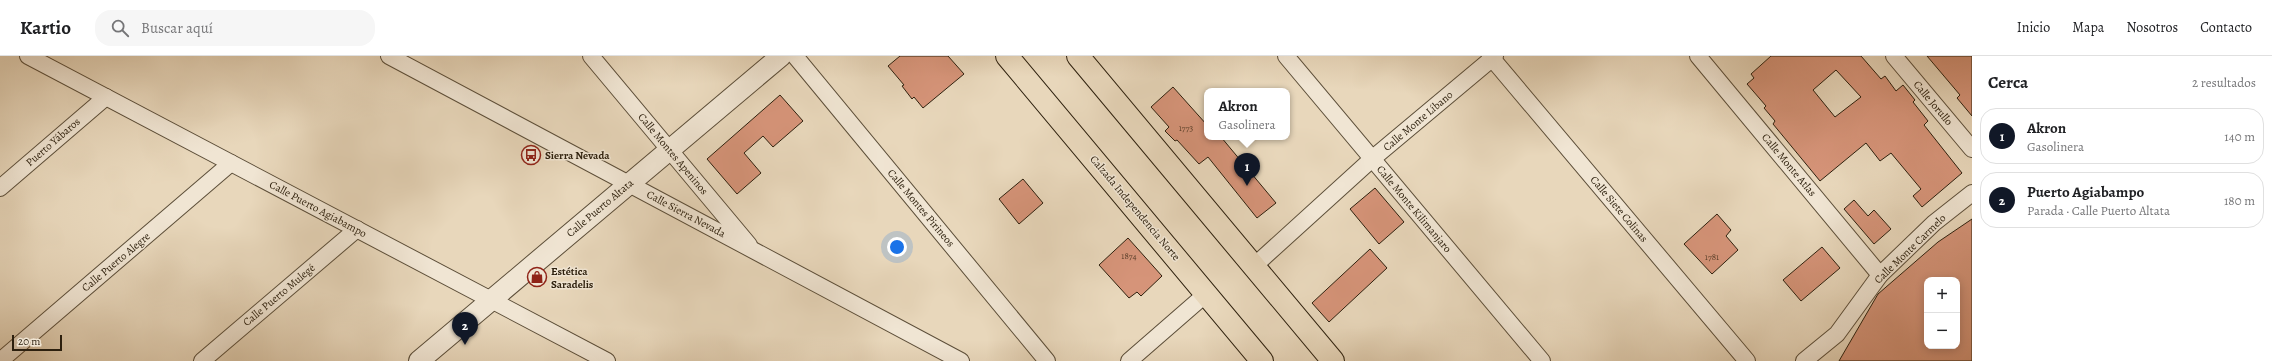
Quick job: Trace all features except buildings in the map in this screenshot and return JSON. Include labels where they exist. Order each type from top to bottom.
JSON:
[{"type":"main road","name":"Calzada Independencia Norte","points":[[1006,56],[1262,361]]},
{"type":"main road","points":[[1078,56],[1333,361]]},
{"type":"street","name":"Calle Puerto Agiabampo","points":[[28,56],[607,361]]},
{"type":"street","name":"Calle Sierra Nevada","points":[[389,56],[961,361]]},
{"type":"street","name":"Calle Montes Apeninos","points":[[591,56],[755,251]]},
{"type":"street","name":"Calle Puerto Altata","points":[[419,361],[781,56]]},
{"type":"street","name":"Calle Montes Pirineos","points":[[795,56],[1047,361]]},
{"type":"street","name":"Calle Monte Kilimanjaro","points":[[1286,56],[1542,361]]},
{"type":"street","name":"Calle Monte Atlas","points":[[1698,56],[1880,275]]},
{"type":"street","name":"Calle Jorullo","points":[[1894,56],[1972,149]]},
{"type":"street","name":"Calle Monte Líbano","points":[[1253,267],[1372,159],[1493,57]]},
{"type":"street","name":"Calle Siete Colinas","points":[[1493,57],[1747,361]]},
{"type":"street","name":"Puerto Yábaros","points":[[0,188],[106,97]]},
{"type":"street","name":"Calle Puerto Alegre","points":[[0,361],[232,163]]},
{"type":"street","name":"Calle Monte Carmelo","points":[[1804,361],[1837,334],[1880,275],[1934,223],[1972,193]]},
{"type":"street","name":"Calle Puerto Mulegé","points":[[202,361],[357,229]]},
{"type":"street","points":[[1128,361],[1206,294]]},
{"type":"place","name":"Sierra Nevada","points":[[531,155]]},
{"type":"place","name":"Akron","points":[[1247,186]]},
{"type":"place","name":"Estética Saradelis","points":[[537,277]]},
{"type":"place","name":"Puerto Agiabampo","points":[[465,345]]}]
